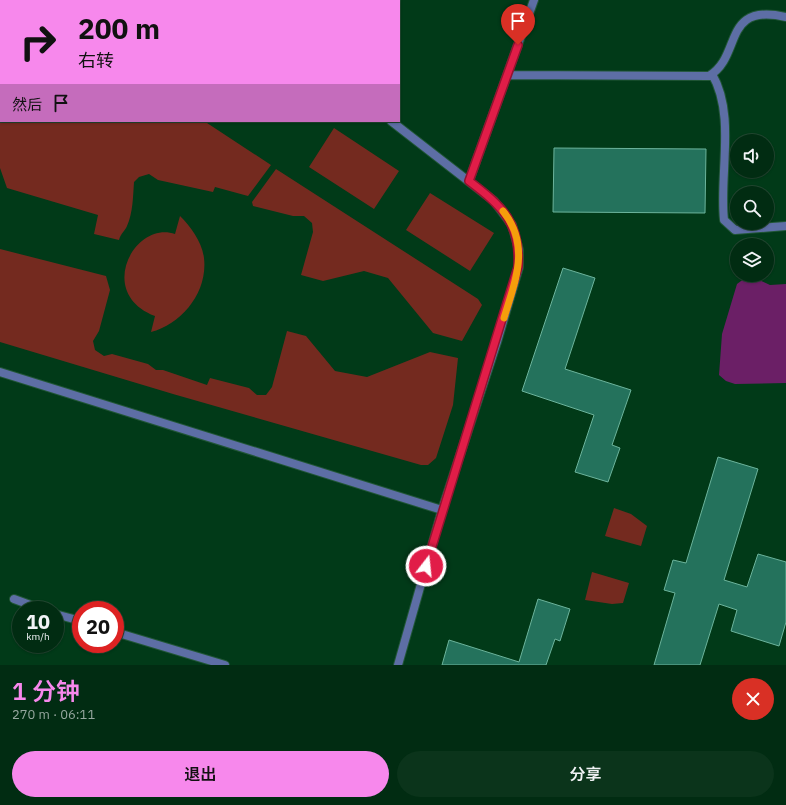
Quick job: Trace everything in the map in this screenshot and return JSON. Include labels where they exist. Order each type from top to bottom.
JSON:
[{"type":"street","points":[[469,181],[534,0]]},
{"type":"street","points":[[507,75],[709,76],[720,66],[740,26],[746,21],[760,14],[771,14],[786,17]]},
{"type":"street","points":[[712,74],[719,87],[724,117],[724,220],[735,230],[786,226]]},
{"type":"street","points":[[392,122],[494,201],[509,220],[519,250],[518,267],[497,342],[442,510],[398,665]]},
{"type":"street","points":[[0,372],[442,510]]},
{"type":"street","points":[[14,599],[19,601]]},
{"type":"street","points":[[124,635],[225,665]]},
{"type":"shaded area","points":[[0,122],[206,122],[271,165],[248,196],[215,187],[213,192],[158,180],[149,174],[139,177],[134,182],[129,221],[119,240],[94,234],[98,215],[7,188],[0,168]]},
{"type":"shaded area","points":[[334,128],[399,171],[374,209],[309,167]]},
{"type":"shaded area","points":[[276,169],[478,299],[482,305],[462,341],[433,333],[388,278],[364,271],[323,281],[301,275],[313,232],[312,223],[304,216],[293,216],[253,206],[252,202]]},
{"type":"shaded area","points":[[430,193],[494,233],[470,271],[406,230]]},
{"type":"shaded area","points":[[180,216],[192,230],[203,252],[204,271],[202,283],[191,305],[182,314],[173,322],[151,332],[155,316],[137,305],[127,292],[124,276],[128,261],[135,248],[147,238],[160,233],[175,234]]},
{"type":"shaded area","points":[[0,249],[106,276],[110,290],[99,331],[93,341],[95,350],[104,356],[112,354],[148,364],[156,370],[163,370],[207,385],[210,378],[249,388],[257,395],[266,395],[272,387],[287,331],[306,336],[335,371],[367,377],[430,352],[458,358],[453,405],[436,458],[428,465],[421,465],[173,394],[0,342]]},
{"type":"shaded area","points":[[740,282],[764,282],[770,285],[786,284],[786,383],[735,384],[726,381],[719,375],[722,334],[737,284]]},
{"type":"shaded area","points":[[614,508],[631,514],[647,526],[641,546],[605,536]]},
{"type":"shaded area","points":[[592,572],[629,583],[623,603],[612,604],[585,600]]},
{"type":"building","points":[[554,148],[706,149],[705,213],[553,212]]},
{"type":"building","points":[[563,268],[595,278],[565,369],[631,390],[612,445],[620,448],[608,482],[575,472],[594,415],[522,391]]},
{"type":"building","points":[[718,457],[758,469],[724,580],[747,587],[758,554],[786,562],[786,622],[779,646],[731,631],[737,610],[719,604],[700,665],[654,665],[675,593],[664,590],[673,560],[686,563]]},
{"type":"building","points":[[538,599],[570,609],[560,641],[555,639],[546,665],[442,665],[449,640],[519,662]]},
{"type":"slow traffic","points":[[503,211],[512,225],[517,238],[519,250],[518,267],[504,318]]},
{"type":"route","points":[[426,566],[442,510],[497,342],[518,267],[519,250],[517,238],[512,225],[494,201],[469,181],[518,45]]}]
